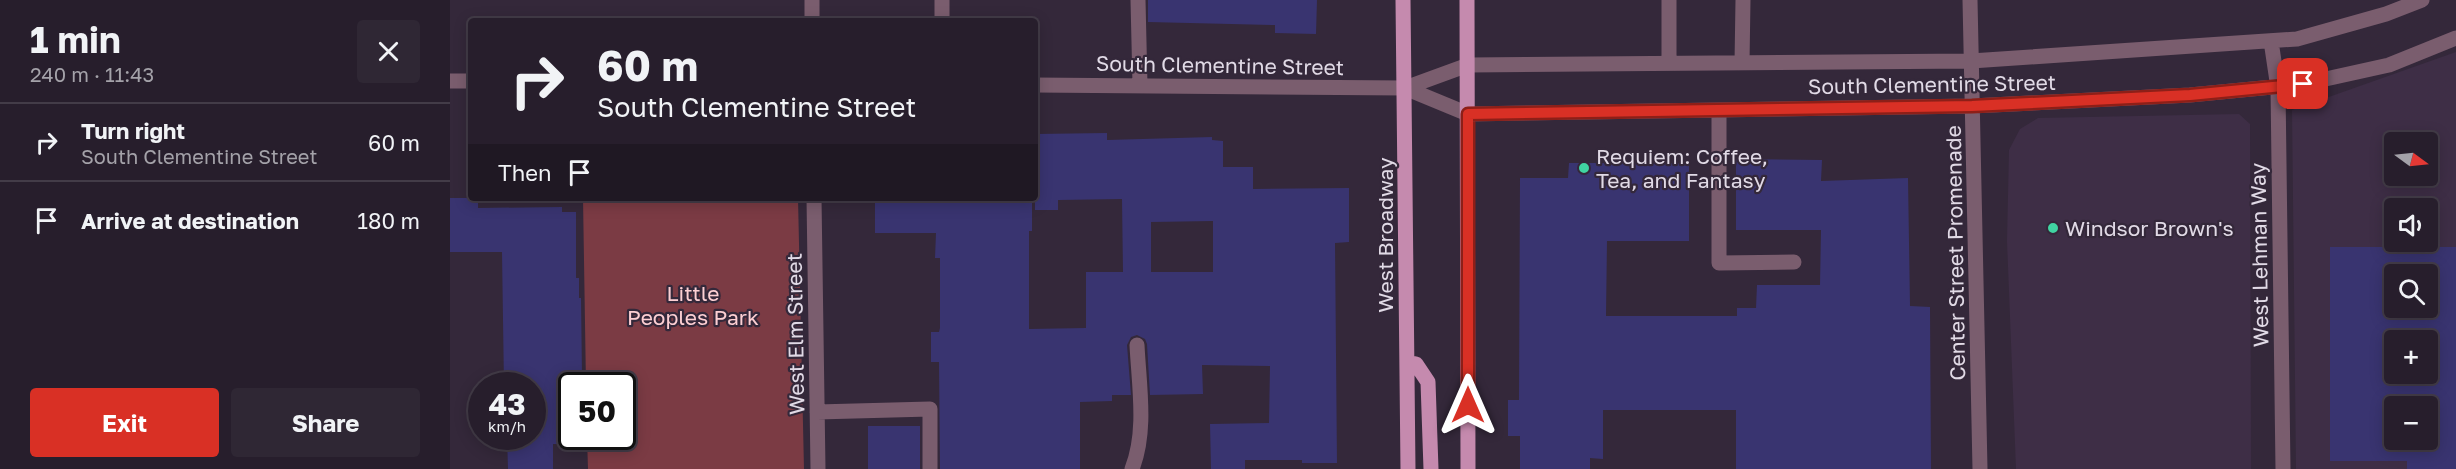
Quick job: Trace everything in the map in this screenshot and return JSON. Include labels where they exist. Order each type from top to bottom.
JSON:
[{"type":"main road","name":"West Broadway","points":[[1403,0],[1408,469]]},
{"type":"main road","points":[[1467,0],[1468,469]]},
{"type":"main road","points":[[1407,362],[1416,364],[1428,382],[1431,469]]},
{"type":"street","points":[[812,0],[812,18]]},
{"type":"street","points":[[942,0],[942,18]]},
{"type":"street","points":[[1138,0],[1140,85]]},
{"type":"street","points":[[1669,0],[1669,63]]},
{"type":"street","points":[[1742,63],[1743,0]]},
{"type":"street","name":"Center Street Promenade","points":[[1970,0],[1980,469]]},
{"type":"street","name":"South Clementine Street","points":[[1038,85],[1405,88],[1468,65],[1971,61],[2297,39],[2386,14],[2422,0]]},
{"type":"street","name":"South Clementine Street","points":[[1405,88],[1468,114],[1972,106],[2190,95],[2277,88],[2389,65],[2456,38]]},
{"type":"street","name":"West Lehman Way","points":[[2271,41],[2277,88],[2283,469]]},
{"type":"street","points":[[450,81],[468,81]]},
{"type":"street","points":[[1719,110],[1719,263],[1794,262]]},
{"type":"street","name":"West Elm Street","points":[[814,201],[818,469]]},
{"type":"street","points":[[1132,469],[1139,452],[1141,434],[1137,345]]},
{"type":"street","points":[[817,412],[930,409],[930,469]]},
{"type":"shaded area","points":[[2456,52],[2456,469],[2296,469],[2292,110]]},
{"type":"shaded area","points":[[2239,114],[2250,124],[2251,469],[2016,469],[2007,241],[2009,150],[2020,129],[2038,118]]},
{"type":"green space","name":"Little Peoples Park","points":[[583,201],[798,201],[804,469],[588,469],[587,450],[636,450],[636,372],[586,372]]},
{"type":"building","points":[[1148,0],[1317,0],[1316,34],[1275,33],[1275,25],[1148,22]]},
{"type":"building","points":[[1107,133],[1107,140],[1212,137],[1212,140],[1223,141],[1223,167],[1253,167],[1253,189],[1349,188],[1349,242],[1335,243],[1337,463],[1302,463],[1302,460],[1245,460],[1245,469],[1211,469],[1210,424],[1269,423],[1270,366],[1202,365],[1203,394],[1150,395],[1147,344],[1145,339],[1137,335],[1131,337],[1127,345],[1131,395],[1112,395],[1112,401],[1080,402],[1080,469],[940,469],[939,362],[931,362],[931,332],[939,332],[940,328],[940,258],[935,258],[936,233],[875,233],[875,201],[1032,201],[1032,231],[1029,231],[1029,329],[1086,328],[1086,272],[1123,272],[1122,199],[1058,200],[1058,210],[1035,210],[1035,201],[1038,201],[1038,134]],"holes":[[[1213,221],[1213,272],[1151,272],[1151,222]]]},
{"type":"building","points":[[1736,159],[1822,160],[1821,181],[1908,178],[1910,306],[1930,307],[1931,469],[1736,469],[1736,410],[1603,410],[1603,459],[1590,458],[1590,469],[1520,469],[1520,436],[1508,436],[1508,400],[1519,400],[1520,178],[1568,178],[1569,163],[1689,163],[1689,241],[1607,241],[1606,316],[1737,316],[1737,308],[1756,308],[1757,285],[1820,285],[1821,230],[1736,230]]},
{"type":"building","points":[[450,198],[468,198],[468,201],[478,201],[478,208],[562,207],[562,212],[576,212],[576,278],[579,278],[579,298],[581,298],[582,372],[558,372],[558,444],[553,444],[553,469],[508,469],[507,450],[546,450],[546,372],[504,372],[502,252],[450,252]]},
{"type":"building","points":[[2330,247],[2384,247],[2384,252],[2438,252],[2438,247],[2456,247],[2456,469],[2407,469],[2407,461],[2330,461]]},
{"type":"building","points":[[868,426],[920,426],[920,469],[868,469]]},
{"type":"place","name":"Requiem: Coffee, Tea, and Fantasy","points":[[1584,168]]},
{"type":"place","name":"Windsor Brown's","points":[[2053,228]]},
{"type":"route","points":[[1468,405],[1468,114],[2029,104],[2190,95],[2303,84]]}]
